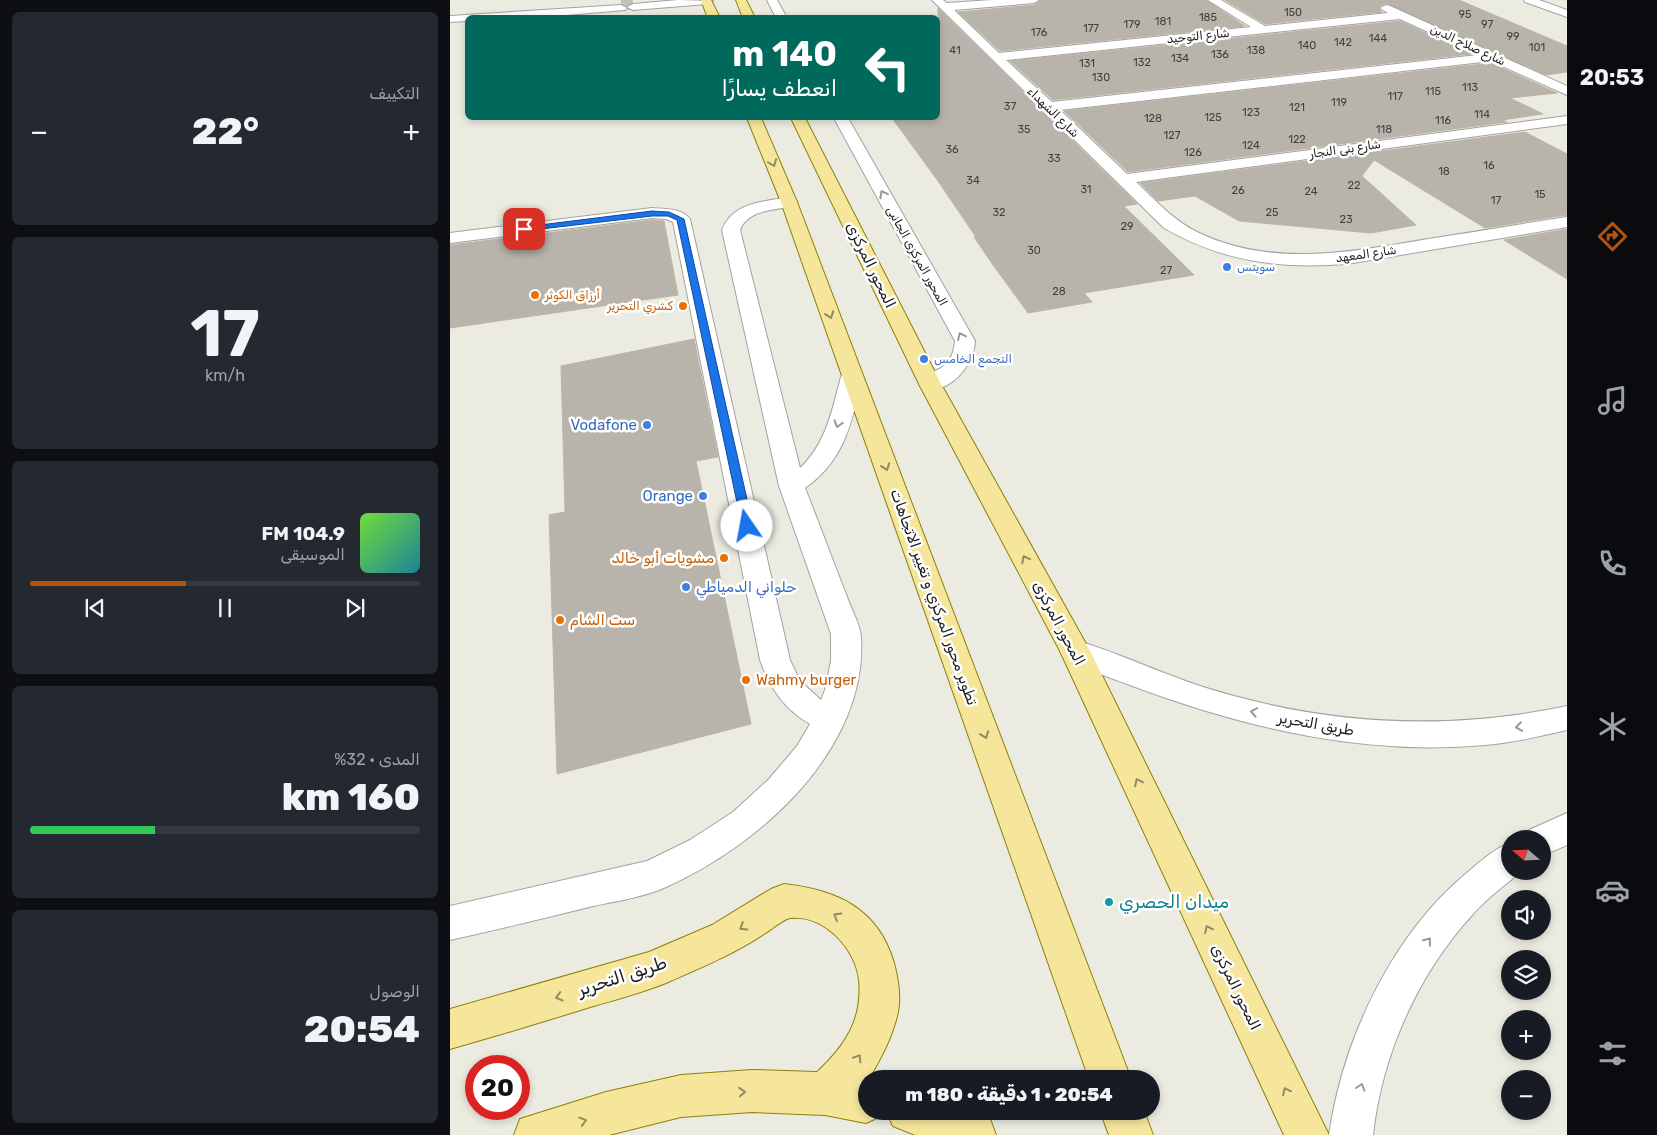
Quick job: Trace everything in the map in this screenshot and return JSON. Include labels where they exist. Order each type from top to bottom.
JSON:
[{"type":"main road","points":[[707,0],[713,15]]},
{"type":"main road","points":[[741,0],[748,15]]},
{"type":"main road","name":"تطوير محور المركزي و تغيير الاتجاهات","points":[[755,120],[789,202],[1107,1070]]},
{"type":"main road","name":"المحور المركزى","points":[[799,120],[930,384],[1074,651],[1307,1135]]},
{"type":"main road","name":"طريق التحرير","points":[[450,1028],[651,970],[726,938],[784,901],[813,904],[838,915],[858,931],[872,954],[880,980],[878,1011],[868,1041],[851,1069],[825,1094]]},
{"type":"main road","points":[[536,1135],[606,1114],[681,1096],[752,1091],[825,1094],[858,1100]]},
{"type":"main road","points":[[936,1120],[974,1135]]},
{"type":"main road","points":[[1125,1120],[1131,1135]]},
{"type":"street","points":[[510,15],[671,1],[707,0]]},
{"type":"street","points":[[772,0],[780,15]]},
{"type":"street","points":[[941,4],[1034,0]]},
{"type":"street","points":[[1213,0],[1263,29]]},
{"type":"street","points":[[671,1],[676,15]]},
{"type":"street","points":[[1534,2],[1567,1]]},
{"type":"street","points":[[1534,2],[1567,14]]},
{"type":"street","name":"شارع صلاح الدين","points":[[1375,3],[1567,91]]},
{"type":"street","name":"شارع الشهداء","points":[[941,4],[1170,224]]},
{"type":"street","name":"شارع التوحيد","points":[[996,57],[1401,15]]},
{"type":"street","points":[[450,20],[465,18]]},
{"type":"street","points":[[1048,107],[1493,56]]},
{"type":"street","name":"المحور المركزى الجانبى","points":[[842,120],[965,341],[965,352],[959,364],[948,375],[930,384]]},
{"type":"street","name":"شارع بنى النجار","points":[[1122,179],[1567,120]]},
{"type":"street","points":[[450,924],[653,876],[703,851],[745,822],[781,789],[810,755],[829,720],[841,690],[846,661],[846,634],[792,486],[731,230],[736,218],[745,212],[789,202]]},
{"type":"street","points":[[450,238],[652,213],[669,214],[681,219],[775,660],[781,678],[792,695],[809,709],[829,720]]},
{"type":"street","name":"شارع المعهد","points":[[1170,224],[1189,237],[1215,248],[1246,256],[1280,260],[1315,261],[1443,243],[1567,222]]},
{"type":"street","points":[[792,486],[815,470],[829,452],[852,378]]},
{"type":"street","name":"طريق التحرير","points":[[1074,651],[1146,680],[1242,710],[1348,731],[1457,736],[1567,718]]},
{"type":"street","points":[[1551,836],[1567,828]]},
{"type":"street","points":[[1351,1135],[1355,1104],[1382,1022],[1417,955],[1460,901],[1501,867]]},
{"type":"building","points":[[1041,0],[1206,0],[1245,26],[1000,51],[958,12],[1034,5]]},
{"type":"building","points":[[1225,0],[1459,0],[1567,46],[1567,72],[1546,75],[1386,3],[1378,7],[1382,12],[1265,24]]},
{"type":"building","points":[[938,8],[1137,204],[1124,206],[1194,275],[1084,293],[1092,302],[1028,313],[993,265],[938,181],[893,120],[940,120],[940,15],[938,15]]},
{"type":"building","points":[[1400,21],[1471,54],[1053,100],[1010,61]]},
{"type":"building","points":[[1491,63],[1557,93],[1510,98],[1543,114],[1502,120],[1507,122],[1128,172],[1064,111]]},
{"type":"building","points":[[1525,132],[1567,154],[1567,215],[1485,228],[1374,160],[1362,176],[1416,225],[1371,233],[1239,221],[1195,196],[1158,201],[1140,183]]},
{"type":"building","points":[[652,220],[664,221],[678,295],[450,328],[450,245]]},
{"type":"building","points":[[1567,229],[1567,279],[1504,240]]},
{"type":"building","points":[[694,339],[718,457],[696,461],[751,724],[557,774],[549,515],[565,512],[561,366]]},
{"type":"tunnel","points":[[621,4],[633,3]]},
{"type":"place","name":"سويتس","points":[[1227,267]]},
{"type":"place","name":"أرزاق الكوثر","points":[[535,295]]},
{"type":"place","name":"كشري التحرير","points":[[683,306]]},
{"type":"place","name":"التجمع الخامس","points":[[924,359]]},
{"type":"place","name":"Vodafone","points":[[647,425]]},
{"type":"place","name":"Orange","points":[[703,496]]},
{"type":"place","name":"مشويات أبو خالد","points":[[724,558]]},
{"type":"place","name":"حلواني الدمياطي","points":[[686,587]]},
{"type":"place","name":"ست الشام","points":[[560,620]]},
{"type":"place","name":"Wahmy burger","points":[[746,680]]},
{"type":"place","name":"ميدان الحصري","points":[[1109,902]]},
{"type":"route","points":[[524,229],[652,213],[669,214],[681,219],[747,526]]}]
